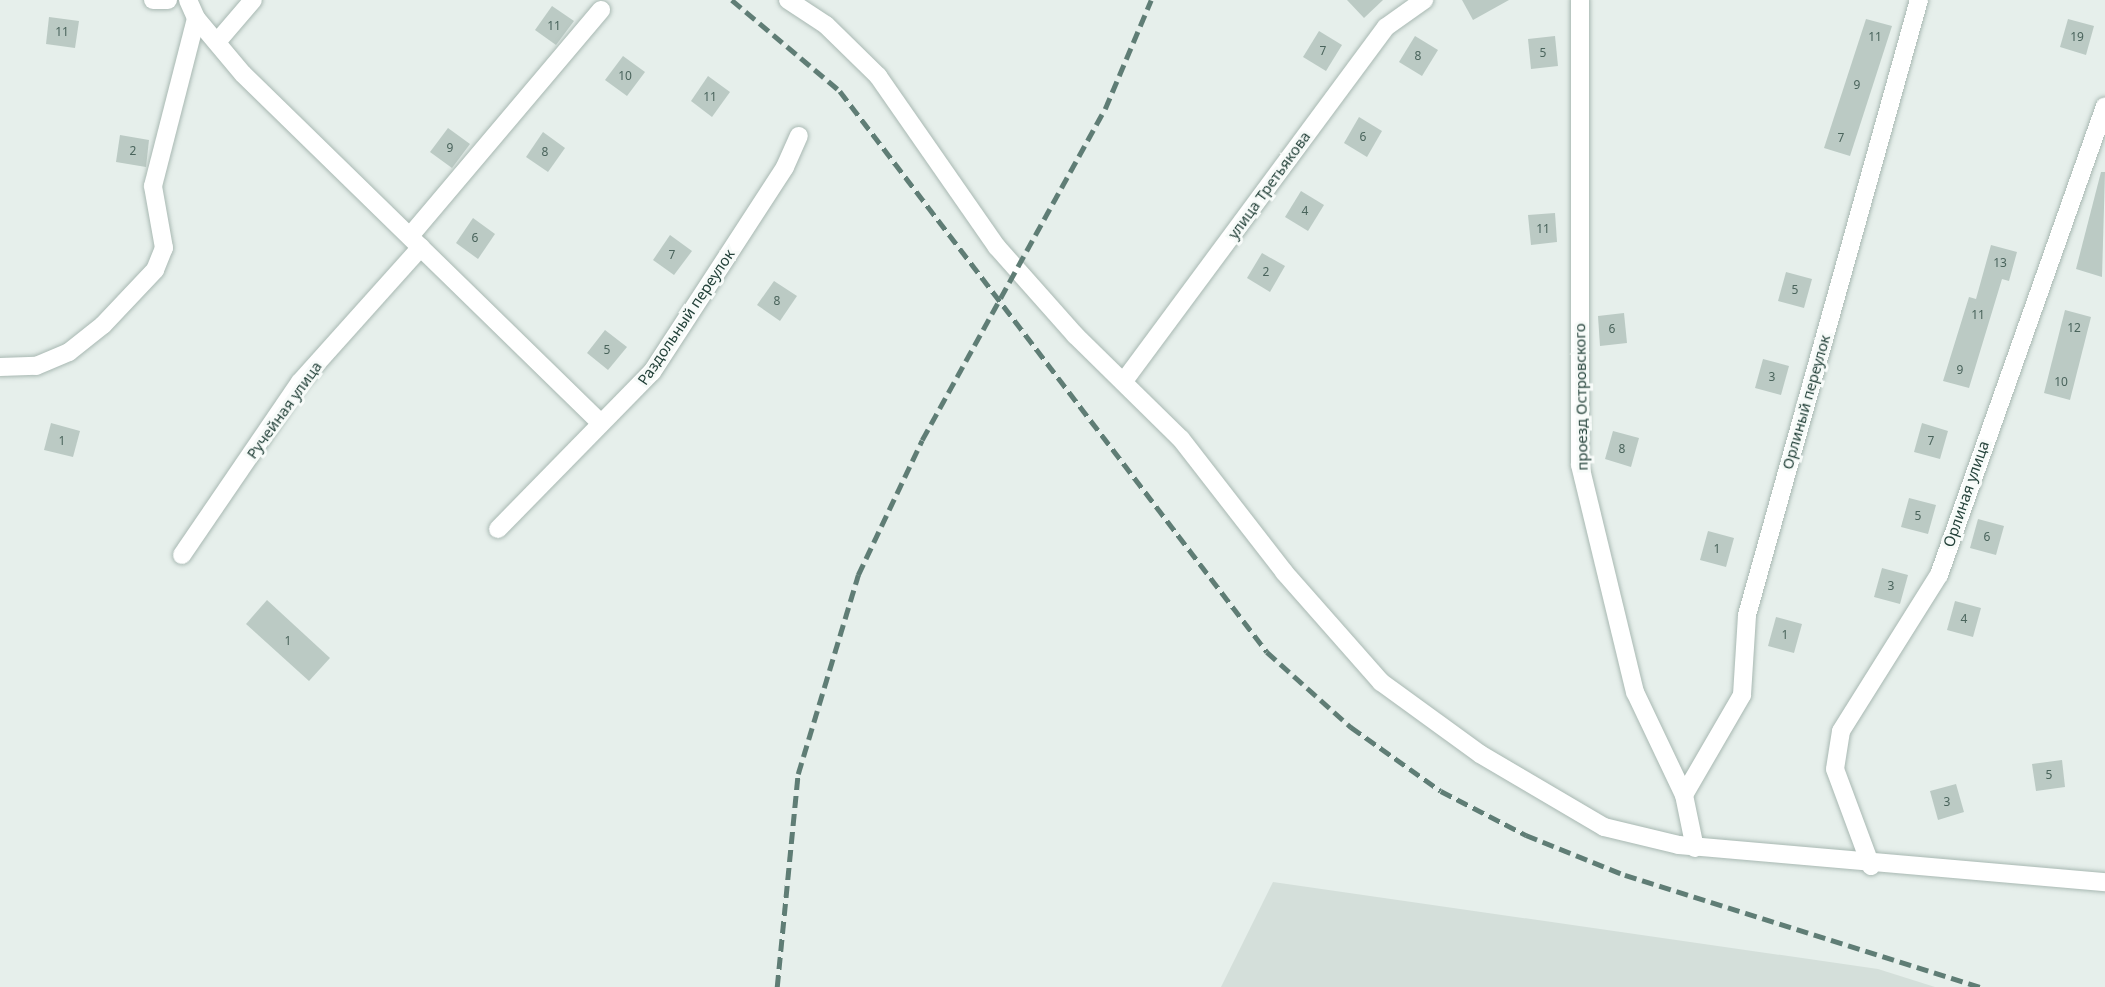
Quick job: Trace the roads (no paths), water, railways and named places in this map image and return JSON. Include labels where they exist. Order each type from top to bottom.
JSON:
[{"type":"street","points":[[153,0],[168,0]]},
{"type":"street","points":[[188,0],[196,18],[243,74],[601,423]]},
{"type":"street","points":[[216,42],[253,0]]},
{"type":"street","points":[[788,0],[826,25],[878,76],[997,247],[1181,439],[1284,572],[1381,682],[1480,754],[1604,827],[1695,848],[1871,866],[2105,882]]},
{"type":"street","name":"улица Третьякова","points":[[1124,381],[1386,27],[1424,0]]},
{"type":"street","name":"проезд Островского","points":[[1580,0],[1580,465],[1635,692],[1684,795],[1695,848]]},
{"type":"street","name":"Орлиный переулок","points":[[1684,795],[1742,695],[1747,615],[1919,0]]},
{"type":"street","name":"Ручейная улица","points":[[182,555],[300,382],[601,9]]},
{"type":"street","points":[[0,367],[36,366],[69,352],[103,325],[154,270],[164,248],[154,207],[155,176],[196,18]]},
{"type":"street","name":"Орлиная улица","points":[[1871,866],[1835,769],[1841,732],[1939,575],[2105,107]]},
{"type":"street","name":"Раздольный переулок","points":[[498,529],[652,372],[785,167],[799,136]]},
{"type":"railway","points":[[732,0],[840,91],[1267,652],[1351,727],[1441,791],[1526,835],[1625,875],[1981,987]]},
{"type":"railway","points":[[777,987],[798,774],[858,575],[922,440],[1105,109],[1151,0]]}]
